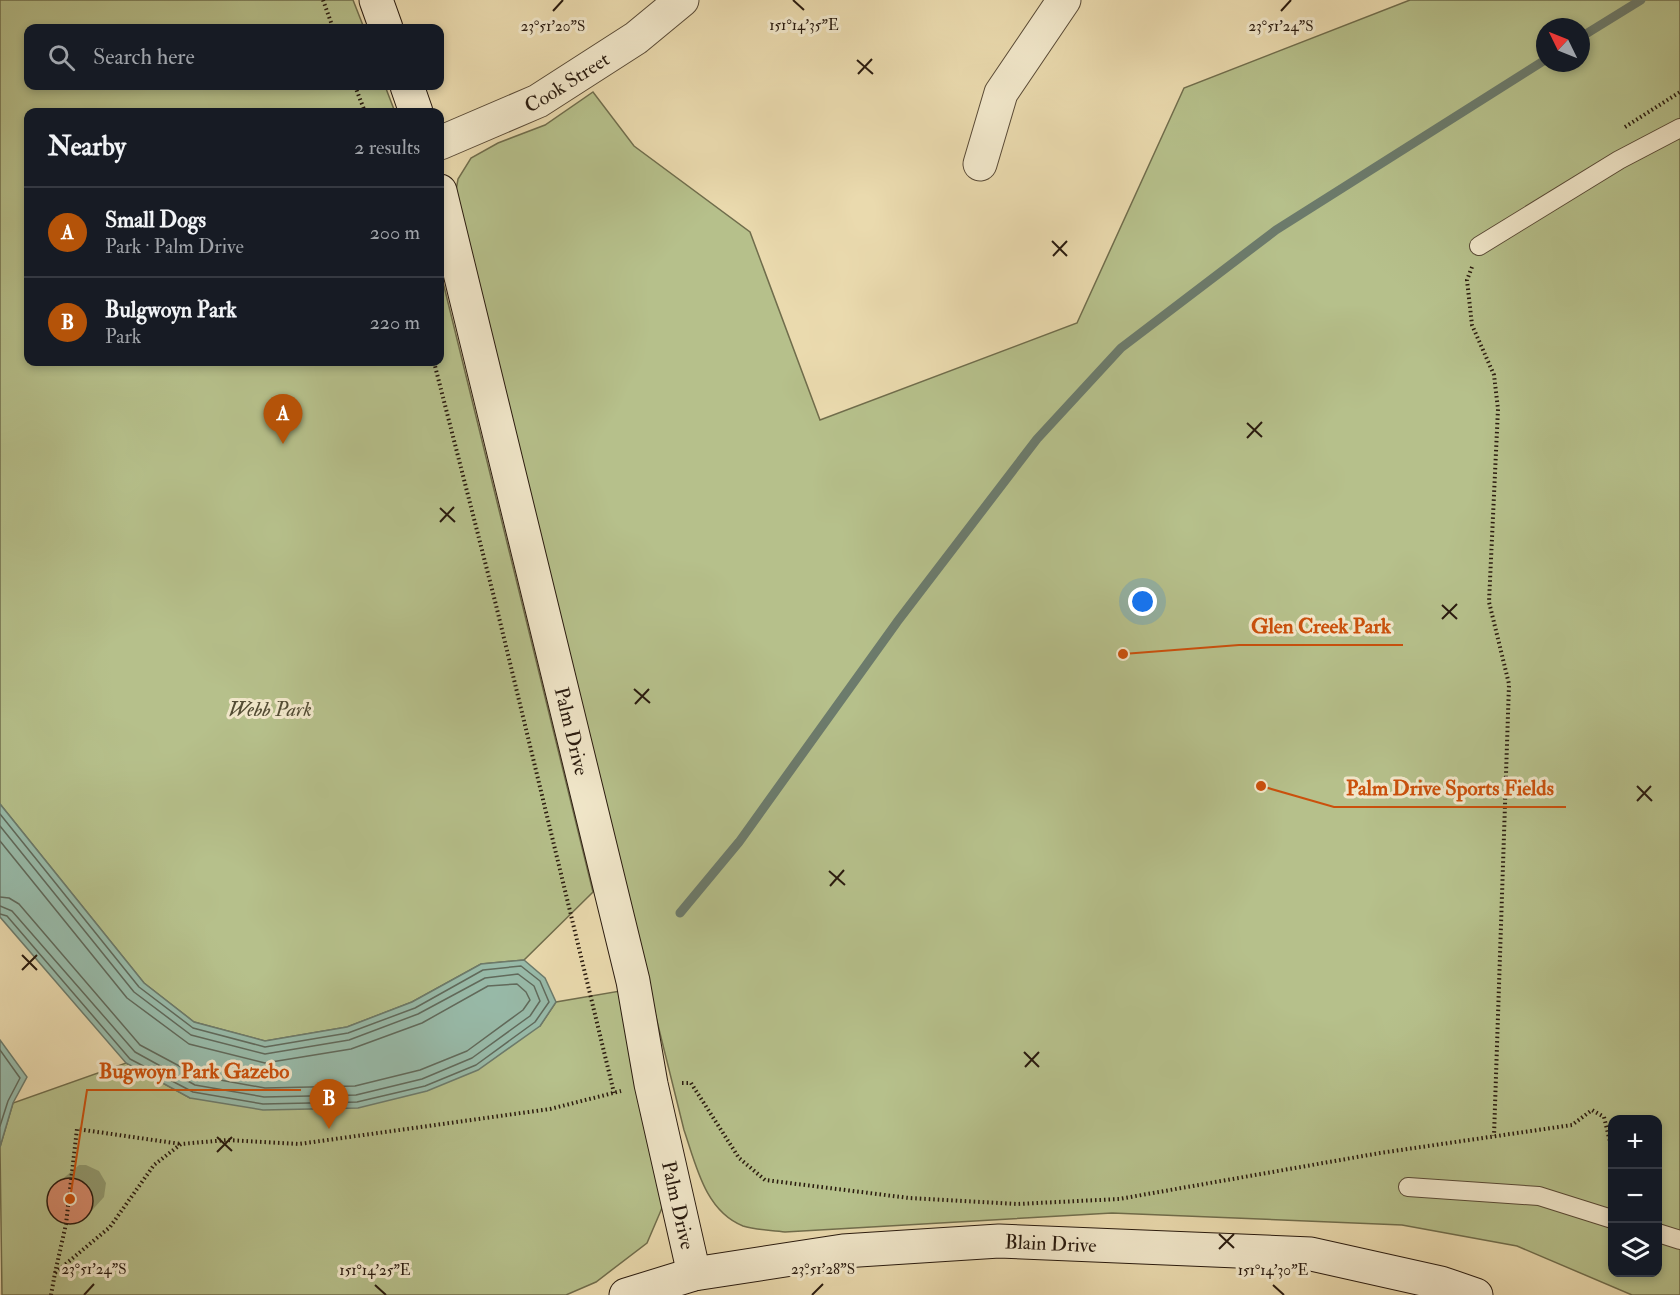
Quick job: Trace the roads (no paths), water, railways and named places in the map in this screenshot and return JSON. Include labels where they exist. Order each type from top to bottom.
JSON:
[{"type":"street","points":[[376,0],[385,24]]},
{"type":"street","name":"Cook Street","points":[[444,141],[538,101],[636,38],[682,0]]},
{"type":"street","points":[[980,164],[1001,93],[1064,0]]},
{"type":"street","points":[[408,90],[415,108]]},
{"type":"street","name":"Palm Drive","points":[[444,207],[633,981],[651,1084],[694,1274]]},
{"type":"street","name":"Blain Drive","points":[[626,1295],[694,1274],[843,1251],[999,1241],[1311,1254],[1441,1283],[1476,1295]]},
{"type":"lane","points":[[1479,246],[1619,160],[1680,128]]},
{"type":"lane","points":[[1408,1187],[1539,1196],[1608,1218]]},
{"type":"lane","points":[[1662,1234],[1680,1240]]},
{"type":"water","points":[[0,804],[144,983],[194,1022],[265,1041],[347,1027],[412,1002],[481,964],[524,960],[545,978],[556,1002],[540,1026],[478,1070],[427,1091],[358,1108],[263,1110],[190,1098],[126,1063],[0,917]]},
{"type":"water","points":[[0,1040],[27,1077],[13,1103],[0,1147]]},
{"type":"waterway","points":[[1590,31],[1641,0]]},
{"type":"waterway","points":[[680,913],[739,842],[897,622],[1037,439],[1121,348],[1276,230],[1536,66]]},
{"type":"place","name":"Small Dogs","points":[[283,444]]},
{"type":"place","name":"Glen Creek Park","points":[[1123,654]]},
{"type":"place","name":"Palm Drive Sports Fields","points":[[1261,786]]},
{"type":"place","name":"Bulgwoyn Park","points":[[329,1129]]},
{"type":"place","name":"Bugwoyn Park Gazebo","points":[[70,1199]]},
{"type":"park label","name":"Webb Park","points":[[270,709]]}]
